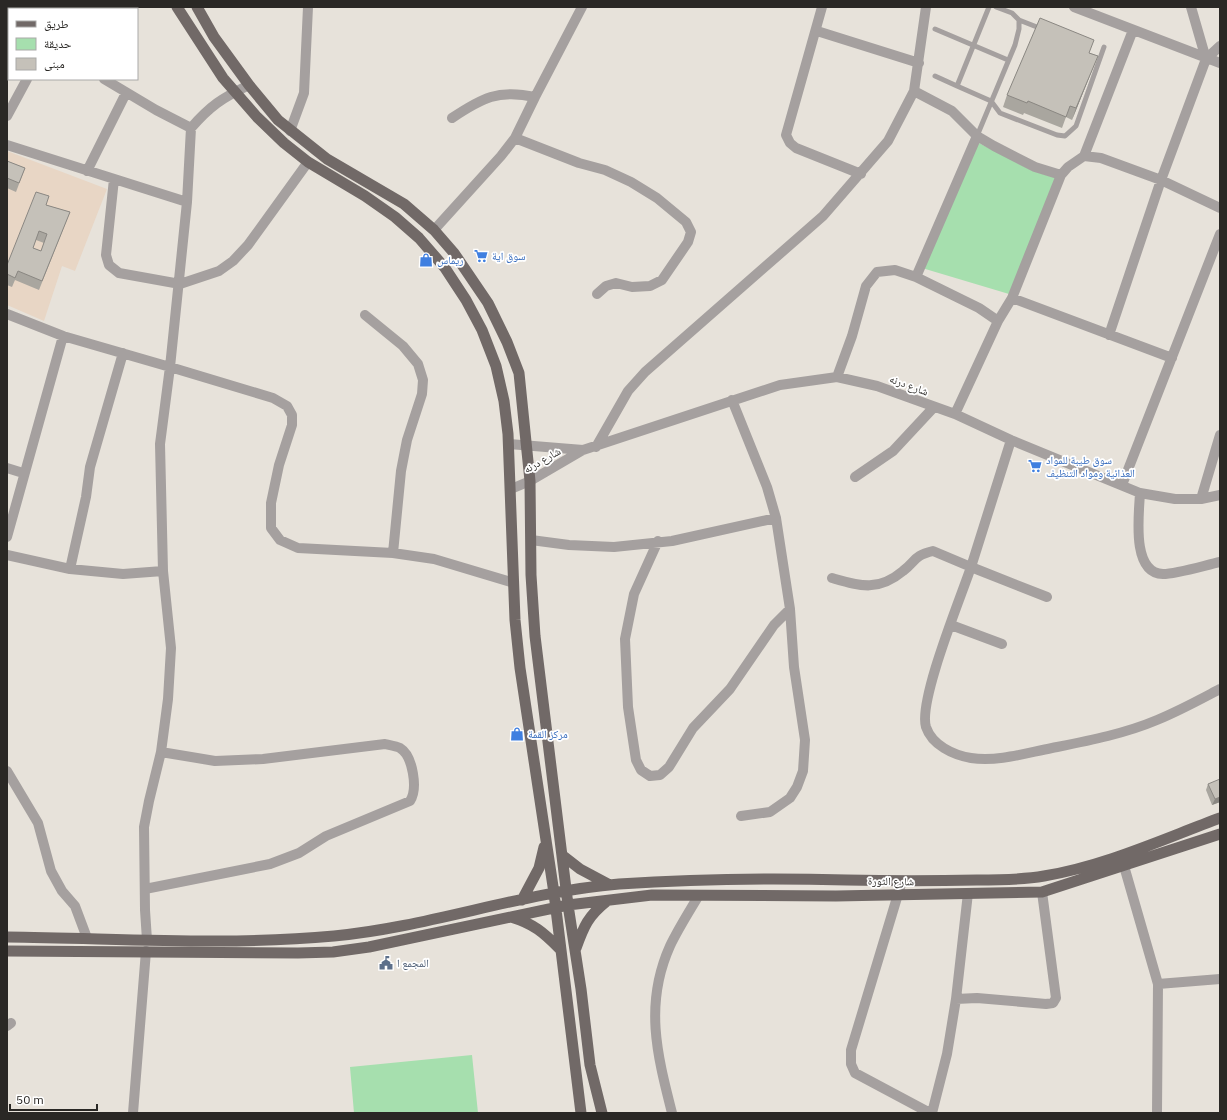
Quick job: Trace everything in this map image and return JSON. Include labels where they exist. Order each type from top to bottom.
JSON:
[{"type":"main road","points":[[177,7],[223,78],[284,143],[308,162],[395,216],[419,238],[445,268],[466,300],[482,330],[496,366],[504,401],[509,444],[514,583],[520,668],[545,843],[554,893],[581,1113]]},
{"type":"main road","points":[[197,7],[214,37],[249,85],[278,120],[327,159],[404,204],[434,230],[454,253],[488,303],[507,342],[518,373],[527,446],[530,481],[532,540],[531,575],[535,636],[568,905],[590,1065],[602,1113]]},
{"type":"main road","name":"شارع الثورة","points":[[7,937],[147,940],[267,939],[334,936],[397,927],[567,890],[650,882],[1019,879],[1044,876],[1075,869],[1139,848],[1220,818]]},
{"type":"main road","name":"شارع الثورة","points":[[7,951],[333,952],[404,940],[568,905],[652,895],[899,895],[1042,892],[1220,834]]},
{"type":"main road","points":[[522,900],[539,868],[545,843]]},
{"type":"main road","points":[[562,855],[580,869],[611,885]]},
{"type":"main road","points":[[575,951],[584,926],[593,912],[607,901]]},
{"type":"main road","points":[[511,917],[529,923],[538,928],[560,949]]},
{"type":"main road","points":[[333,952],[334,936]]},
{"type":"street","points":[[290,131],[304,93],[308,7]]},
{"type":"street","points":[[434,230],[486,174],[514,138],[582,7]]},
{"type":"street","points":[[822,7],[817,31],[786,135],[790,143],[796,148],[861,174]]},
{"type":"street","points":[[596,447],[628,391],[646,372],[822,216],[861,174],[888,141],[914,91],[926,7]]},
{"type":"street","points":[[1074,7],[1206,59],[1220,63]]},
{"type":"street","points":[[1191,7],[1206,59]]},
{"type":"street","points":[[955,414],[998,321],[1012,298],[1062,175],[1068,167],[1084,156],[1133,30]]},
{"type":"street","points":[[817,31],[919,63]]},
{"type":"street","points":[[1109,335],[1161,180],[1206,59],[1220,46]]},
{"type":"street","points":[[7,116],[26,80]]},
{"type":"street","points":[[106,80],[126,93],[191,128]]},
{"type":"street","points":[[147,940],[144,827],[161,752],[168,699],[172,648],[163,571],[160,444],[180,284],[187,202],[191,128],[207,109],[249,85]]},
{"type":"street","points":[[914,91],[952,111],[977,136],[994,146],[1035,167],[1062,175]]},
{"type":"street","points":[[87,171],[126,93]]},
{"type":"street","points":[[452,118],[478,100],[493,96],[517,93],[535,97]]},
{"type":"street","points":[[916,277],[977,136]]},
{"type":"street","points":[[514,138],[579,163],[606,170],[631,182],[657,198],[686,222],[691,232],[688,242],[662,280],[650,286],[632,287],[616,283],[606,286],[597,294]]},
{"type":"street","points":[[7,145],[187,202]]},
{"type":"street","points":[[1084,156],[1101,158],[1161,180],[1195,194],[1220,208]]},
{"type":"street","points":[[114,179],[106,255],[109,265],[119,273],[180,284],[219,271],[233,261],[248,245],[308,162]]},
{"type":"street","points":[[1122,485],[1220,234]]},
{"type":"street","points":[[837,377],[852,336],[866,286],[877,272],[895,270],[916,277],[979,308],[998,321]]},
{"type":"street","points":[[1012,298],[1172,358]]},
{"type":"street","points":[[7,314],[63,336],[273,398],[287,406],[292,415],[292,425],[279,466],[271,503],[271,528],[280,540],[298,548],[393,553],[434,559],[514,583]]},
{"type":"street","points":[[365,315],[403,346],[418,364],[423,380],[422,394],[407,440],[393,553]]},
{"type":"street","points":[[7,537],[63,336]]},
{"type":"street","points":[[70,569],[84,505],[90,467],[123,353]]},
{"type":"street","name":"شارع درنه","points":[[509,444],[583,450],[596,447],[780,385],[837,377],[878,386],[955,414],[1012,440],[1140,493],[1175,499],[1201,499],[1220,495]]},
{"type":"street","points":[[732,400],[767,487],[776,518],[790,609],[794,667],[805,740],[803,771],[797,787],[790,798],[770,812],[741,816]]},
{"type":"street","points":[[855,477],[894,451],[934,407]]},
{"type":"street","points":[[1201,499],[1220,435]]},
{"type":"street","points":[[1012,440],[971,567],[932,680],[925,707],[926,726],[932,739],[943,747],[971,758],[992,759],[1021,754],[1111,735],[1156,721],[1220,689]]},
{"type":"street","name":"شارع درنه","points":[[511,489],[530,481],[583,450]]},
{"type":"street","points":[[7,468],[24,473]]},
{"type":"street","points":[[1140,493],[1138,528],[1140,547],[1145,564],[1153,571],[1163,574],[1220,562]]},
{"type":"street","points":[[532,540],[569,545],[614,547],[658,541],[672,541],[776,518]]},
{"type":"street","points":[[658,541],[634,594],[625,639],[628,707],[636,760],[641,770],[650,776],[660,775],[669,767],[693,728],[730,689],[774,625],[790,609]]},
{"type":"street","points":[[832,578],[854,584],[876,586],[902,572],[919,555],[933,550],[971,567],[1047,597]]},
{"type":"street","points":[[7,555],[70,569],[122,574],[163,571]]},
{"type":"street","points":[[951,625],[1002,644]]},
{"type":"street","points":[[145,889],[270,864],[299,853],[326,836],[410,801],[414,795],[412,764],[401,748],[385,744],[263,759],[215,761],[161,752]]},
{"type":"street","points":[[7,771],[38,823],[51,871],[62,891],[75,906],[87,938]]},
{"type":"street","points":[[1124,866],[1158,984],[1157,1113]]},
{"type":"street","points":[[902,881],[851,1050],[851,1064],[855,1073],[931,1113],[947,1054],[956,999],[968,893]]},
{"type":"street","points":[[956,999],[977,998],[1046,1004],[1053,1003],[1056,998],[1042,892]]},
{"type":"street","points":[[672,1113],[656,1044],[654,1012],[656,990],[670,946],[699,895]]},
{"type":"street","points":[[133,1113],[146,951]]},
{"type":"street","points":[[1158,984],[1220,979]]},
{"type":"lane","points":[[957,86],[989,7]]},
{"type":"lane","points":[[996,7],[1012,13],[1019,20],[1047,30]]},
{"type":"lane","points":[[977,136],[1008,60],[1019,29],[1019,20]]},
{"type":"lane","points":[[935,29],[1008,60]]},
{"type":"lane","points":[[935,76],[991,101],[1000,113],[1057,135],[1065,136],[1076,126],[1104,47]]},
{"type":"shaded area","points":[[7,151],[107,189],[75,271],[62,266],[44,321],[7,305]]},
{"type":"green space","points":[[977,142],[1033,171],[1056,178],[1009,294],[922,268]]},
{"type":"green space","points":[[472,1055],[478,1113],[354,1113],[350,1067]]},
{"type":"building","points":[[1040,18],[1094,40],[1089,53],[1098,56],[1076,108],[1070,106],[1066,117],[1028,101],[1027,103],[1007,95]]},
{"type":"building","points":[[7,161],[25,168],[19,183],[7,178]]},
{"type":"building","points":[[36,192],[49,196],[46,205],[70,212],[42,281],[18,271],[15,278],[7,274],[7,265]],"holes":[[[39,231],[47,234],[41,251],[33,248]]]},
{"type":"building","points":[[1220,779],[1220,797],[1215,799],[1208,784]]},
{"type":"place","name":"سوق اية","points":[[481,256]]},
{"type":"place","name":"ريماس","points":[[426,260]]},
{"type":"place","name":"سوق طيبة للمواد العذائية ومواد التنظيف","points":[[1035,466]]},
{"type":"place","name":"مركز القمة","points":[[517,734]]},
{"type":"place","name":"المجمع ا","points":[[386,963]]}]
